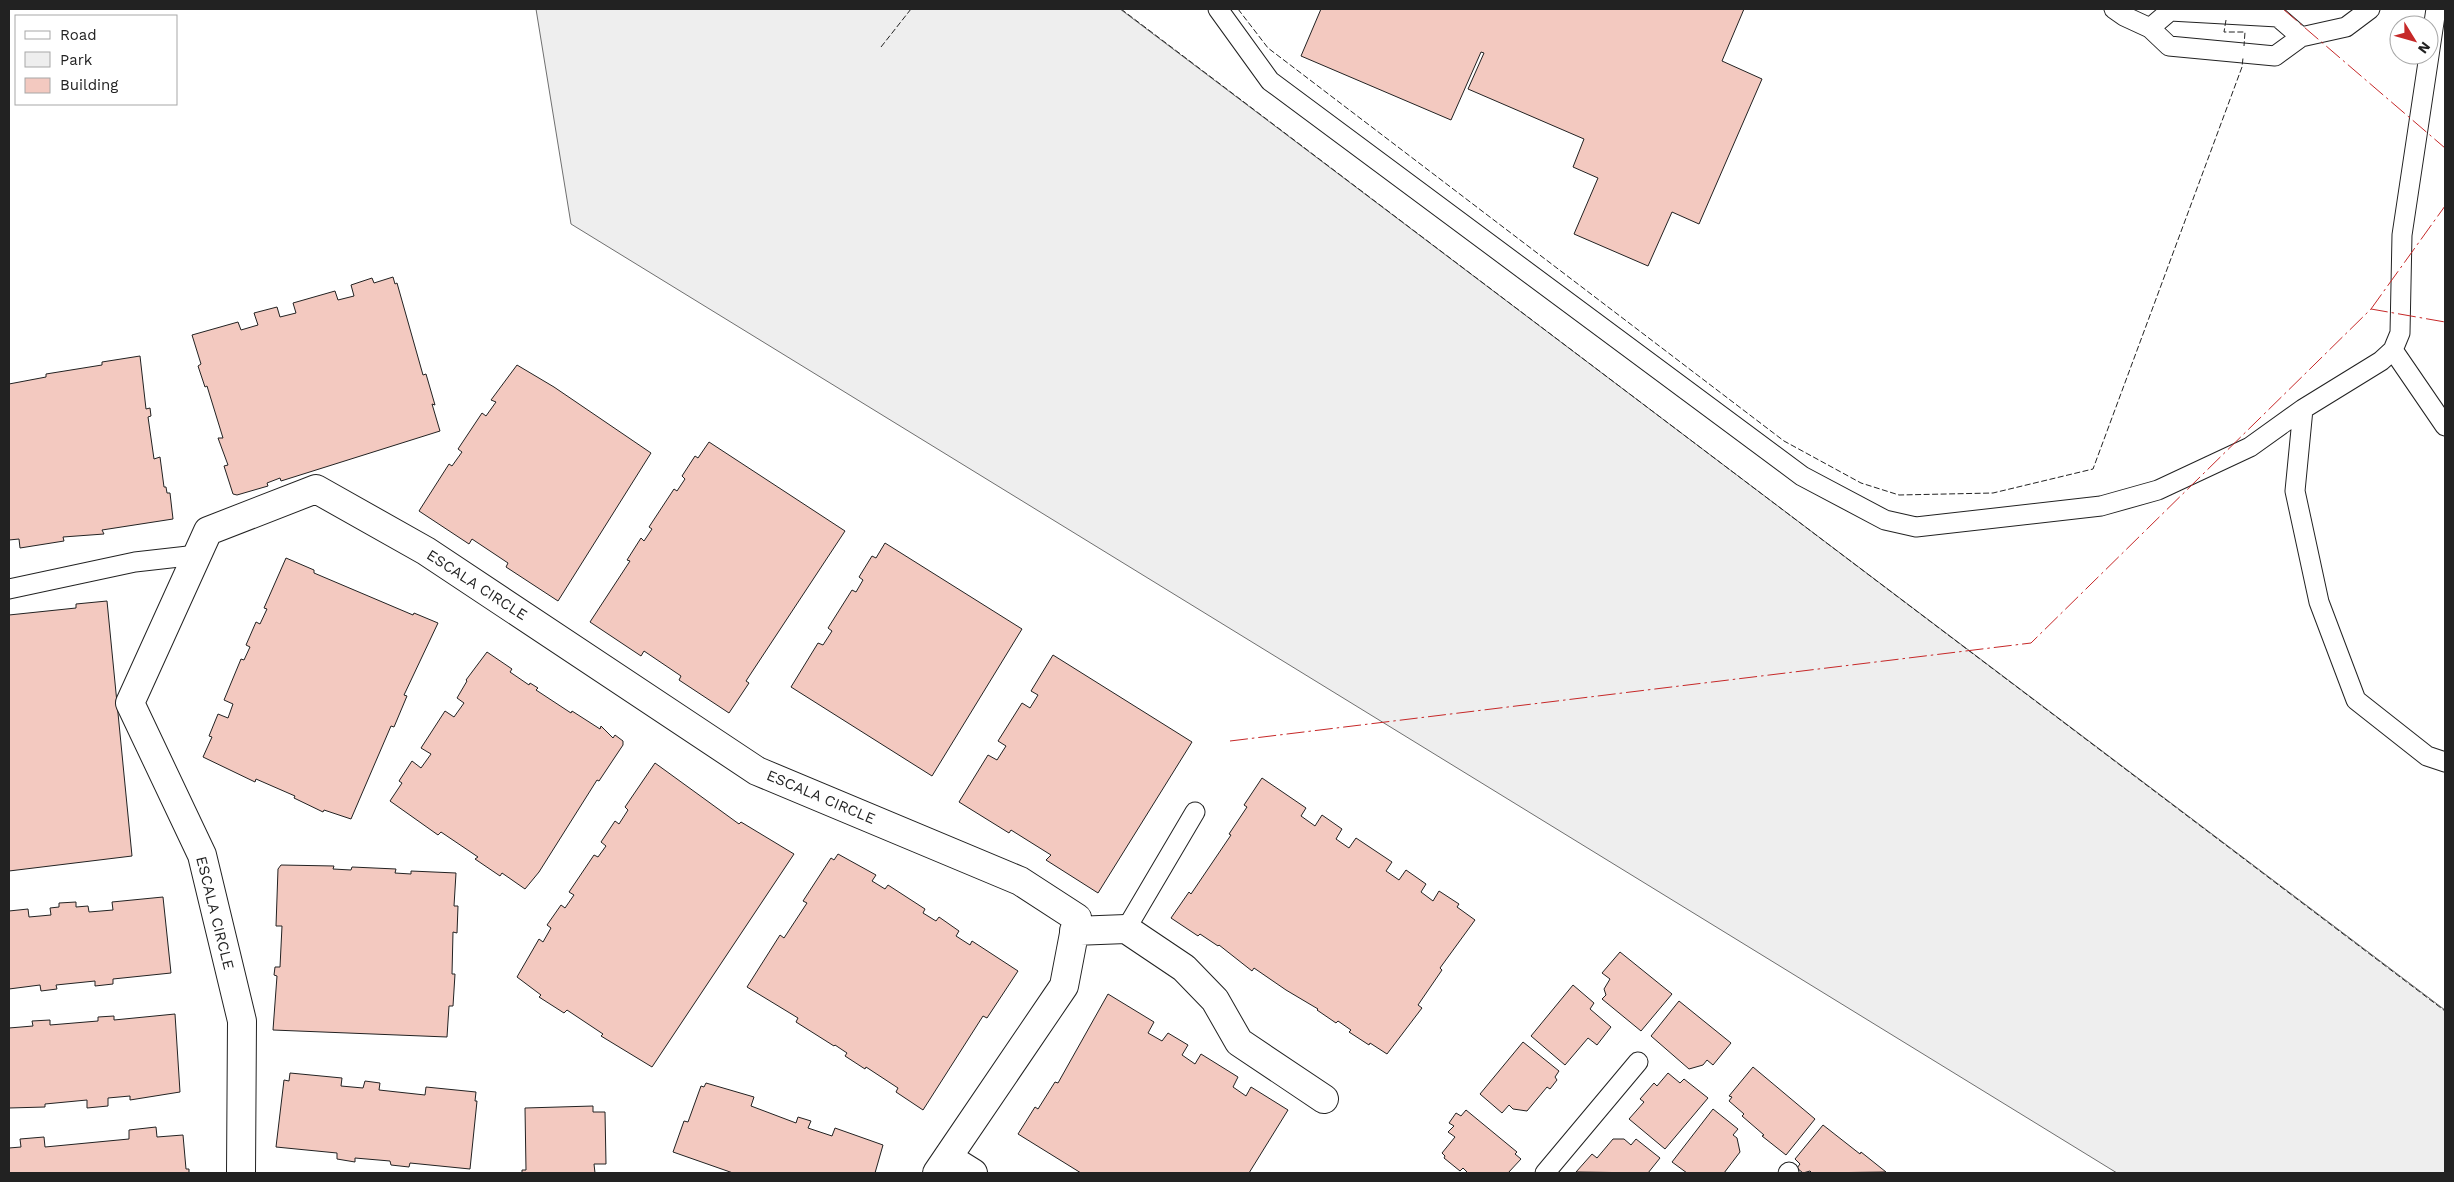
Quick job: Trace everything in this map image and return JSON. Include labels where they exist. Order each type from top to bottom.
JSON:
[{"type":"street","name":"ESCALA CIRCLE","points":[[241,1173],[242,1021],[240,1012],[202,855],[130,703],[208,531],[316,489],[426,551],[757,771],[1020,881],[1077,918],[1064,986],[943,1166]]},
{"type":"street","points":[[1074,931],[1126,929],[1184,968],[1215,1000],[1239,1042],[1324,1099]]},
{"type":"street","points":[[943,1166],[973,1173]]},
{"type":"lane","points":[[1218,9],[1270,81],[1802,476],[1885,520],[1916,527],[2101,506],[2158,490],[2250,446],[2303,409],[2381,361],[2393,350],[2400,332],[2402,235],[2436,9]]},
{"type":"lane","points":[[2114,9],[2124,16],[2150,28],[2169,46],[2275,56],[2301,37],[2346,27],[2370,9]]},
{"type":"lane","points":[[2150,28],[2170,11],[2278,17],[2301,37]]},
{"type":"lane","points":[[2393,350],[2445,426]]},
{"type":"lane","points":[[2303,409],[2295,491],[2319,602],[2356,700],[2427,756],[2445,762]]},
{"type":"lane","points":[[9,590],[135,562],[197,555]]},
{"type":"lane","points":[[1126,929],[1195,812]]},
{"type":"lane","points":[[1544,1173],[1638,1062]]},
{"type":"green space","points":[[536,9],[1120,9],[2445,1010],[2445,1173],[2117,1173],[571,224]]},
{"type":"building","points":[[1321,9],[1744,9],[1722,61],[1762,79],[1699,224],[1672,212],[1648,266],[1574,234],[1598,178],[1573,167],[1584,139],[1468,89],[1484,53],[1481,52],[1451,120],[1301,56]]},
{"type":"building","points":[[393,277],[395,284],[397,283],[423,375],[426,374],[440,431],[281,481],[280,478],[267,483],[268,486],[237,495],[233,494],[224,466],[228,465],[218,438],[223,438],[207,386],[205,387],[198,366],[201,364],[192,335],[238,322],[241,330],[258,325],[254,313],[277,307],[280,317],[296,313],[293,303],[335,291],[338,300],[354,296],[351,285],[372,278],[374,283]]},
{"type":"building","points":[[140,356],[146,409],[150,408],[151,416],[148,417],[154,459],[160,457],[164,487],[166,487],[167,493],[170,493],[173,519],[102,530],[104,534],[63,537],[64,541],[20,548],[19,539],[9,540],[9,384],[46,377],[46,374],[102,365],[102,362]]},
{"type":"building","points":[[517,365],[554,387],[651,453],[558,601],[506,567],[508,563],[472,539],[469,544],[419,511],[449,464],[452,466],[462,452],[458,449],[482,413],[486,416],[496,402],[491,400]]},
{"type":"building","points":[[709,442],[845,531],[746,681],[749,683],[729,713],[679,680],[681,676],[644,651],[641,656],[590,622],[630,561],[627,560],[641,538],[644,541],[652,529],[649,527],[674,489],[677,491],[685,479],[682,476],[695,456],[698,458]]},
{"type":"building","points":[[885,543],[1022,629],[932,776],[791,687],[818,643],[823,645],[832,631],[828,628],[852,590],[856,592],[863,580],[859,577],[872,556],[876,558]]},
{"type":"building","points":[[286,558],[314,570],[314,573],[413,615],[414,613],[438,623],[404,695],[407,696],[394,727],[391,726],[351,819],[324,810],[323,812],[294,798],[295,796],[256,779],[255,782],[203,757],[212,737],[209,736],[218,714],[228,718],[233,704],[224,700],[241,659],[244,660],[250,647],[246,645],[256,622],[260,624],[267,609],[264,608]]},
{"type":"building","points":[[107,601],[132,856],[9,871],[9,615],[76,608],[76,604]]},
{"type":"building","points":[[487,652],[512,669],[510,672],[529,685],[530,683],[538,688],[536,690],[571,713],[572,711],[600,729],[601,726],[613,738],[615,735],[623,741],[623,745],[599,781],[597,780],[539,872],[525,889],[502,873],[500,876],[475,859],[478,857],[441,832],[438,835],[390,801],[402,783],[399,781],[412,761],[421,768],[431,754],[421,748],[445,711],[454,717],[464,703],[457,698],[466,680]]},
{"type":"building","points":[[1053,655],[1192,742],[1098,893],[1046,860],[1051,855],[1011,830],[1009,833],[959,802],[988,755],[997,760],[1006,746],[998,741],[1022,703],[1030,708],[1038,695],[1031,691]]},
{"type":"building","points":[[655,763],[739,824],[741,822],[794,854],[652,1067],[601,1036],[603,1034],[567,1010],[564,1013],[539,997],[541,995],[517,977],[539,939],[543,942],[551,928],[547,925],[561,905],[565,908],[574,895],[569,892],[594,855],[598,857],[606,846],[601,842],[615,821],[619,824],[628,810],[625,807]]},
{"type":"building","points":[[1262,778],[1306,808],[1301,816],[1315,826],[1322,815],[1342,829],[1336,839],[1349,848],[1356,838],[1392,862],[1386,871],[1399,880],[1406,870],[1426,884],[1421,892],[1433,901],[1439,891],[1459,904],[1457,907],[1475,920],[1440,968],[1442,970],[1418,1005],[1422,1008],[1387,1054],[1370,1043],[1369,1045],[1349,1032],[1351,1030],[1338,1021],[1336,1023],[1318,1009],[1254,968],[1252,971],[1219,945],[1200,934],[1198,936],[1171,918],[1189,892],[1191,894],[1231,835],[1229,834],[1247,807],[1244,805]]},
{"type":"building","points":[[838,854],[876,875],[872,881],[885,889],[888,885],[925,909],[923,913],[936,921],[939,917],[959,931],[956,936],[970,945],[972,941],[1018,971],[987,1018],[983,1016],[923,1110],[896,1092],[898,1088],[866,1067],[865,1069],[845,1056],[847,1053],[796,1022],[798,1018],[747,987],[780,935],[784,938],[807,903],[803,901],[831,858],[834,860]]},
{"type":"building","points":[[281,865],[334,866],[333,869],[351,870],[352,867],[396,869],[395,873],[411,874],[411,871],[456,873],[454,906],[458,906],[457,933],[453,932],[452,974],[455,974],[453,1006],[449,1006],[447,1037],[273,1030],[277,976],[274,975],[275,967],[280,967],[282,926],[276,926],[278,869]]},
{"type":"building","points":[[163,897],[171,973],[113,979],[113,984],[95,986],[95,981],[56,985],[57,989],[41,991],[40,985],[9,989],[9,911],[28,909],[29,917],[51,915],[50,908],[59,907],[59,903],[76,902],[76,907],[88,906],[89,912],[113,910],[112,902]]},
{"type":"building","points":[[1620,952],[1672,994],[1641,1031],[1602,999],[1606,995],[1604,989],[1610,979],[1602,973]]},
{"type":"building","points":[[1573,985],[1594,1003],[1590,1009],[1611,1027],[1597,1045],[1588,1038],[1565,1065],[1531,1036]]},
{"type":"building","points":[[1108,994],[1154,1022],[1148,1033],[1162,1041],[1168,1033],[1188,1045],[1182,1055],[1195,1064],[1201,1054],[1238,1077],[1233,1087],[1246,1096],[1251,1087],[1288,1110],[1249,1173],[1081,1173],[1018,1134],[1035,1107],[1038,1109],[1055,1082],[1058,1083]]},
{"type":"building","points":[[1679,1001],[1731,1043],[1713,1065],[1707,1060],[1703,1065],[1689,1069],[1651,1036]]},
{"type":"building","points":[[175,1014],[180,1092],[130,1100],[130,1096],[108,1098],[108,1106],[87,1108],[87,1100],[45,1104],[45,1107],[9,1108],[9,1028],[33,1026],[32,1021],[50,1020],[50,1025],[98,1021],[98,1017],[114,1016],[114,1020]]},
{"type":"building","points":[[1523,1042],[1559,1071],[1555,1077],[1557,1080],[1550,1089],[1547,1087],[1527,1111],[1513,1109],[1509,1105],[1502,1113],[1480,1094]]},
{"type":"building","points":[[1753,1067],[1815,1119],[1786,1155],[1762,1136],[1764,1135],[1742,1116],[1744,1114],[1729,1101],[1732,1097],[1729,1096]]},
{"type":"building","points":[[290,1073],[342,1078],[341,1086],[363,1088],[365,1081],[380,1083],[379,1090],[425,1095],[426,1087],[476,1092],[475,1101],[477,1101],[470,1169],[410,1163],[409,1167],[391,1165],[390,1161],[355,1158],[355,1162],[337,1159],[337,1153],[276,1147],[284,1080],[289,1081]]},
{"type":"building","points":[[1668,1073],[1680,1083],[1684,1079],[1708,1098],[1665,1149],[1629,1119],[1644,1102],[1640,1099],[1654,1083],[1657,1086]]},
{"type":"building","points":[[706,1083],[754,1097],[751,1106],[796,1123],[798,1117],[811,1121],[808,1128],[832,1136],[835,1128],[883,1145],[875,1173],[733,1173],[673,1152],[684,1121],[688,1122],[701,1086],[704,1087]]},
{"type":"building","points":[[593,1106],[593,1112],[605,1112],[606,1164],[594,1164],[595,1173],[522,1173],[522,1170],[526,1170],[525,1108]]},
{"type":"building","points":[[1713,1109],[1738,1129],[1733,1135],[1737,1138],[1740,1152],[1724,1173],[1687,1173],[1672,1162]]},
{"type":"building","points":[[1466,1110],[1517,1152],[1515,1154],[1521,1159],[1508,1173],[1468,1173],[1463,1168],[1460,1171],[1444,1158],[1445,1156],[1442,1153],[1455,1137],[1448,1132],[1454,1126],[1449,1123],[1456,1113],[1461,1116]]},
{"type":"building","points":[[1823,1125],[1886,1172],[1812,1173],[1810,1171],[1803,1173],[1797,1168],[1800,1164],[1795,1159]]},
{"type":"building","points":[[156,1127],[157,1137],[183,1135],[186,1169],[189,1169],[189,1173],[9,1173],[9,1148],[21,1147],[20,1139],[44,1137],[45,1147],[129,1139],[129,1130]]},
{"type":"building","points":[[1613,1139],[1624,1139],[1631,1145],[1636,1139],[1660,1158],[1648,1173],[1576,1172],[1592,1154],[1597,1158]]},
{"type":"fence","points":[[881,47],[911,9]]},
{"type":"fence","points":[[1121,9],[2445,1011]]},
{"type":"fence","points":[[1238,9],[1268,48],[1784,441],[1861,483],[1899,495],[1993,493],[2093,469],[2242,67],[2243,58]]},
{"type":"fence","points":[[2226,20],[2224,32],[2245,32],[2244,46]]},
{"type":"power","points":[[2283,9],[2445,148]]},
{"type":"power","points":[[2371,309],[2445,206]]},
{"type":"power","points":[[1230,741],[2031,643],[2371,309],[2445,322]]}]
